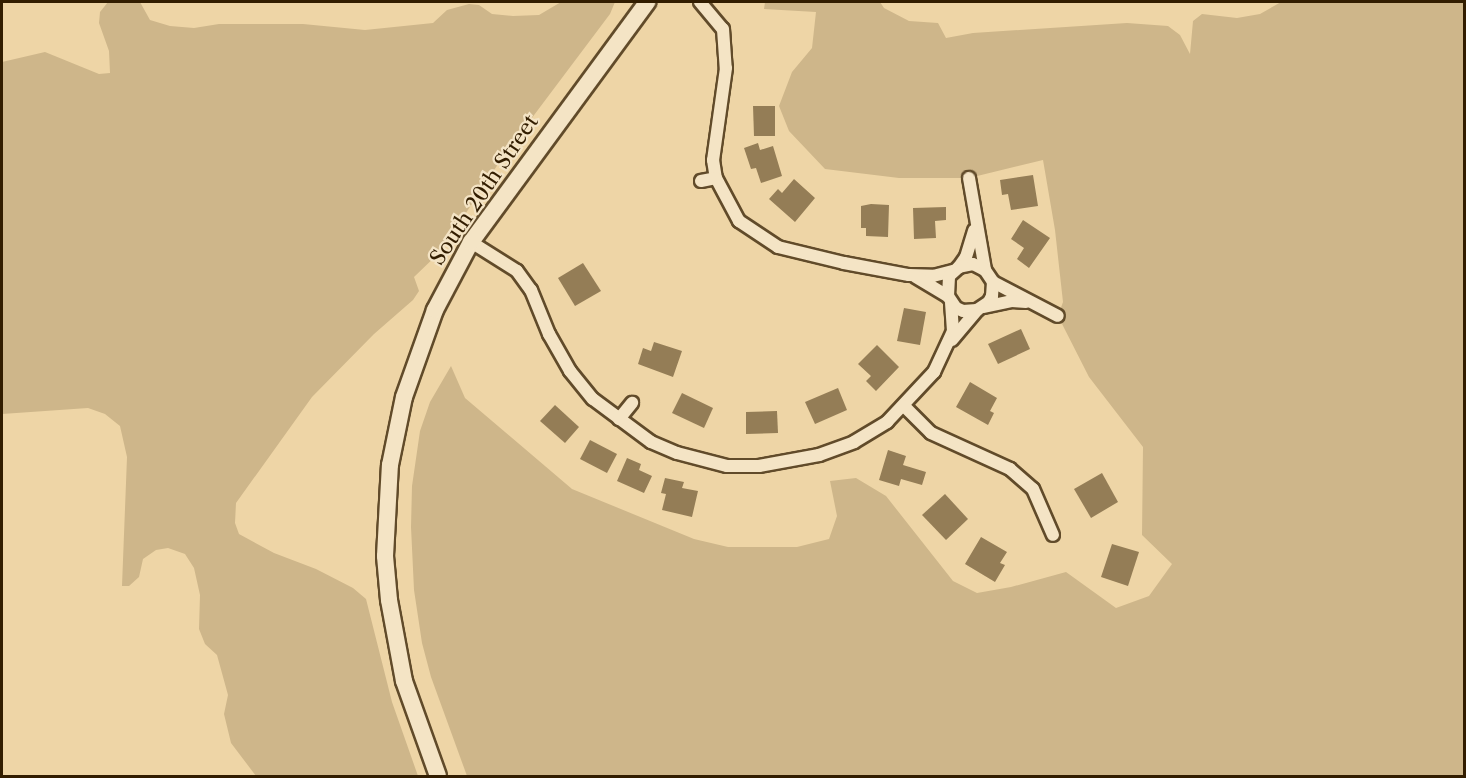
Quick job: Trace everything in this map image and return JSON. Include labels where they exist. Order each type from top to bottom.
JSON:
[{"type":"main road","name":"South 20th Street","points":[[438,777],[404,681],[389,600],[385,556],[390,465],[404,397],[435,310],[471,242],[647,2]]},
{"type":"street","points":[[700,2],[716,18],[723,29],[726,68],[713,147],[716,178],[739,221],[778,247],[844,263],[909,275],[933,276],[973,264],[986,270]]},
{"type":"street","points":[[701,182],[716,178]]},
{"type":"street","points":[[969,178],[986,270],[993,282],[1058,316]]},
{"type":"street","points":[[951,340],[954,319],[947,283],[972,243],[975,220]]},
{"type":"street","points":[[471,242],[517,271],[531,290],[549,334],[570,371],[593,399],[651,442],[677,453],[727,466],[759,466],[819,455],[854,442],[887,422],[934,372],[951,340],[992,296],[993,282]]},
{"type":"street","points":[[909,275],[929,283],[963,311],[1012,301],[1030,302]]},
{"type":"street","points":[[619,419],[632,403]]},
{"type":"street","points":[[904,406],[931,433],[1010,469],[1033,489],[1053,535]]},
{"type":"shaded area","points":[[108,2],[140,2],[150,20],[170,26],[194,28],[219,24],[303,24],[365,30],[433,23],[447,10],[469,4],[479,5],[492,14],[513,16],[539,15],[561,2],[615,2],[610,14],[504,155],[441,251],[414,277],[419,291],[413,300],[374,334],[312,397],[236,503],[235,523],[239,534],[274,553],[316,569],[353,588],[366,599],[392,702],[418,776],[256,776],[231,743],[224,714],[228,695],[217,655],[205,644],[199,629],[200,595],[194,568],[185,554],[168,548],[156,550],[143,559],[139,577],[129,586],[122,586],[127,457],[120,426],[105,414],[88,408],[2,414],[2,62],[45,52],[99,74],[110,73],[109,51],[99,23],[100,12]]},
{"type":"shaded area","points":[[765,2],[880,2],[884,8],[909,21],[938,23],[946,38],[973,33],[1127,23],[1168,26],[1180,35],[1190,54],[1193,21],[1202,14],[1237,18],[1260,14],[1281,2],[1464,2],[1464,776],[467,776],[431,677],[422,643],[414,590],[411,527],[412,486],[420,431],[430,402],[451,366],[465,398],[572,489],[694,539],[728,547],[797,547],[829,539],[837,516],[830,481],[856,478],[886,496],[953,581],[977,593],[1011,587],[1066,572],[1116,608],[1149,596],[1172,564],[1142,535],[1143,447],[1089,377],[1058,316],[1063,302],[1055,230],[1043,160],[969,178],[899,178],[825,169],[789,131],[779,106],[792,72],[812,48],[816,12],[764,9]]},
{"type":"building","points":[[753,106],[775,106],[775,136],[754,136]]},
{"type":"building","points":[[758,143],[760,150],[773,146],[782,176],[761,183],[756,168],[751,169],[744,148]]},
{"type":"building","points":[[1033,175],[1038,206],[1011,210],[1008,194],[1002,195],[1000,180]]},
{"type":"building","points":[[794,179],[815,198],[795,222],[769,199],[778,189],[782,193]]},
{"type":"building","points":[[889,205],[888,237],[866,236],[866,228],[861,228],[861,206]]},
{"type":"building","points":[[946,207],[946,220],[935,221],[936,238],[914,239],[913,208]]},
{"type":"building","points":[[1023,220],[1050,238],[1029,268],[1017,259],[1024,248],[1011,239]]},
{"type":"building","points":[[583,263],[601,291],[575,306],[558,278]]},
{"type":"building","points":[[904,308],[926,312],[920,345],[897,341]]},
{"type":"building","points":[[1021,329],[1030,349],[998,364],[988,344]]},
{"type":"building","points":[[654,342],[682,351],[673,377],[638,364],[643,348],[651,351]]},
{"type":"building","points":[[877,345],[899,367],[876,391],[866,381],[871,376],[858,364]]},
{"type":"building","points":[[970,382],[997,398],[990,411],[994,413],[988,425],[956,407]]},
{"type":"building","points":[[838,388],[847,410],[815,424],[805,402]]},
{"type":"building","points":[[682,393],[713,408],[704,428],[672,413]]},
{"type":"building","points":[[555,405],[579,427],[565,443],[540,421]]},
{"type":"building","points":[[777,411],[778,433],[746,434],[746,412]]},
{"type":"building","points":[[590,440],[617,454],[607,473],[580,459]]},
{"type":"building","points":[[888,450],[906,456],[903,465],[926,472],[922,485],[901,479],[899,486],[879,480]]},
{"type":"building","points":[[627,458],[641,464],[639,470],[652,476],[644,493],[617,481]]},
{"type":"building","points":[[1102,473],[1118,502],[1091,518],[1074,489]]},
{"type":"building","points":[[665,478],[684,482],[682,488],[698,491],[692,517],[662,510],[666,494],[661,493]]},
{"type":"building","points":[[945,494],[968,519],[946,540],[922,515]]},
{"type":"building","points":[[981,537],[1007,552],[1000,563],[1005,565],[995,582],[965,564]]},
{"type":"building","points":[[1112,544],[1139,552],[1128,586],[1101,577]]}]
